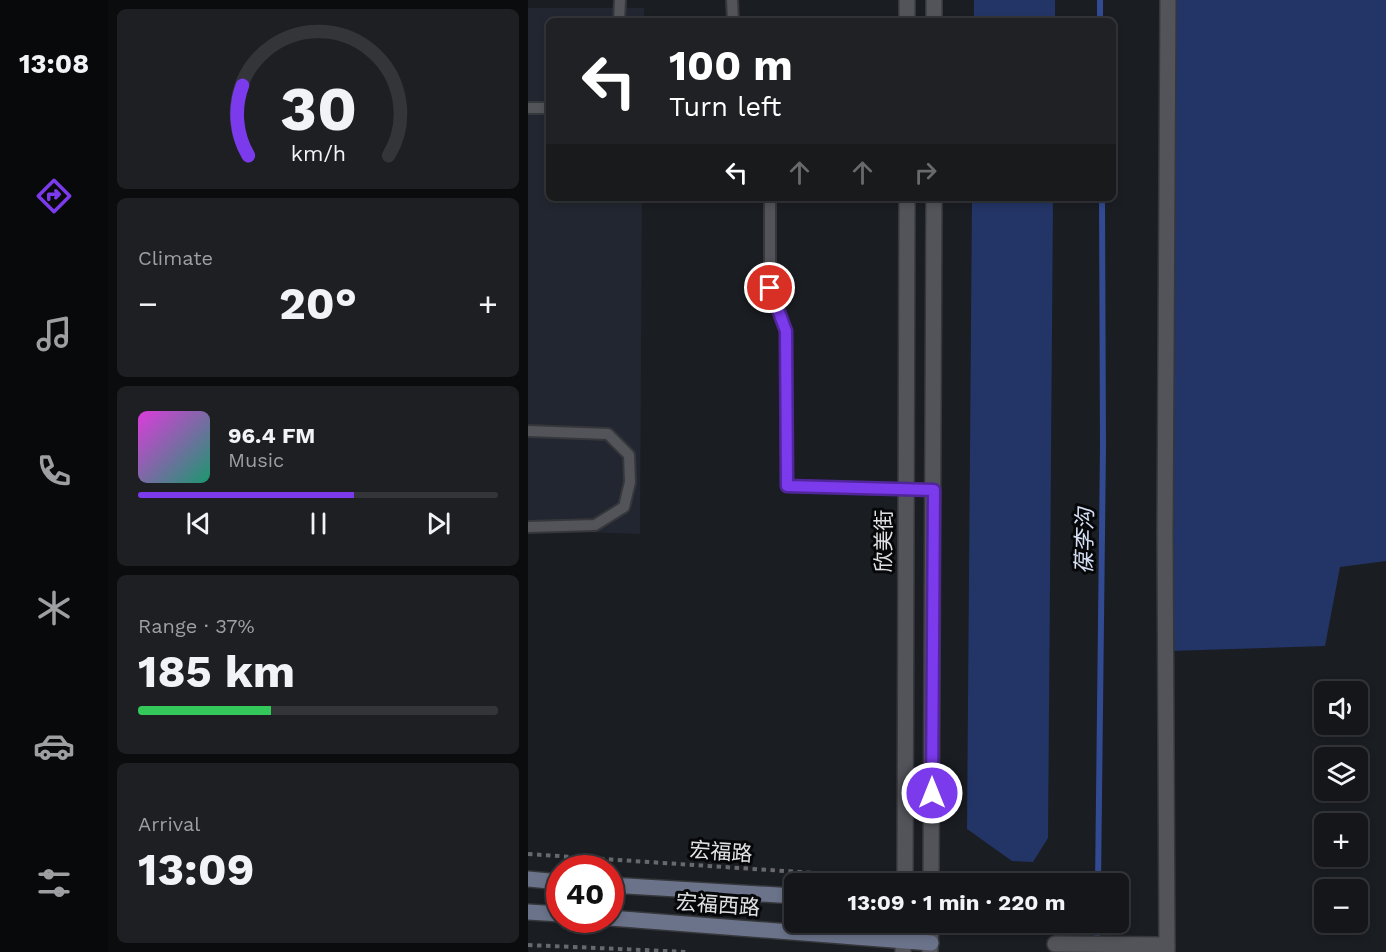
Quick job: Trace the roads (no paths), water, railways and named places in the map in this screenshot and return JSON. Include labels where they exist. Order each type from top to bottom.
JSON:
[{"type":"main road","points":[[528,879],[546,881]]},
{"type":"main road","name":"宏福西路","points":[[624,886],[784,895]]},
{"type":"main road","points":[[528,912],[546,913]]},
{"type":"main road","name":"宏福西路","points":[[624,919],[930,948]]},
{"type":"street","points":[[907,0],[907,18]]},
{"type":"street","points":[[934,0],[934,18]]},
{"type":"street","points":[[1057,944],[1163,948],[1168,0]]},
{"type":"street","name":"欣美街","points":[[905,873],[907,201]]},
{"type":"street","points":[[931,873],[934,201]]},
{"type":"street","points":[[930,948],[931,933]]},
{"type":"lane","points":[[619,18],[620,0]]},
{"type":"lane","points":[[732,0],[733,18]]},
{"type":"lane","points":[[528,108],[546,108]]},
{"type":"lane","points":[[770,201],[770,288],[786,331],[787,486],[934,490]]},
{"type":"lane","points":[[528,431],[608,434],[629,455],[630,482],[624,507],[595,525],[528,527]]},
{"type":"waterway","name":"葆李沟","points":[[1100,0],[1100,18]]},
{"type":"waterway","name":"葆李沟","points":[[1098,873],[1103,446],[1102,201]]},
{"type":"waterway","name":"葆李沟","points":[[1097,933],[1097,952]]}]
